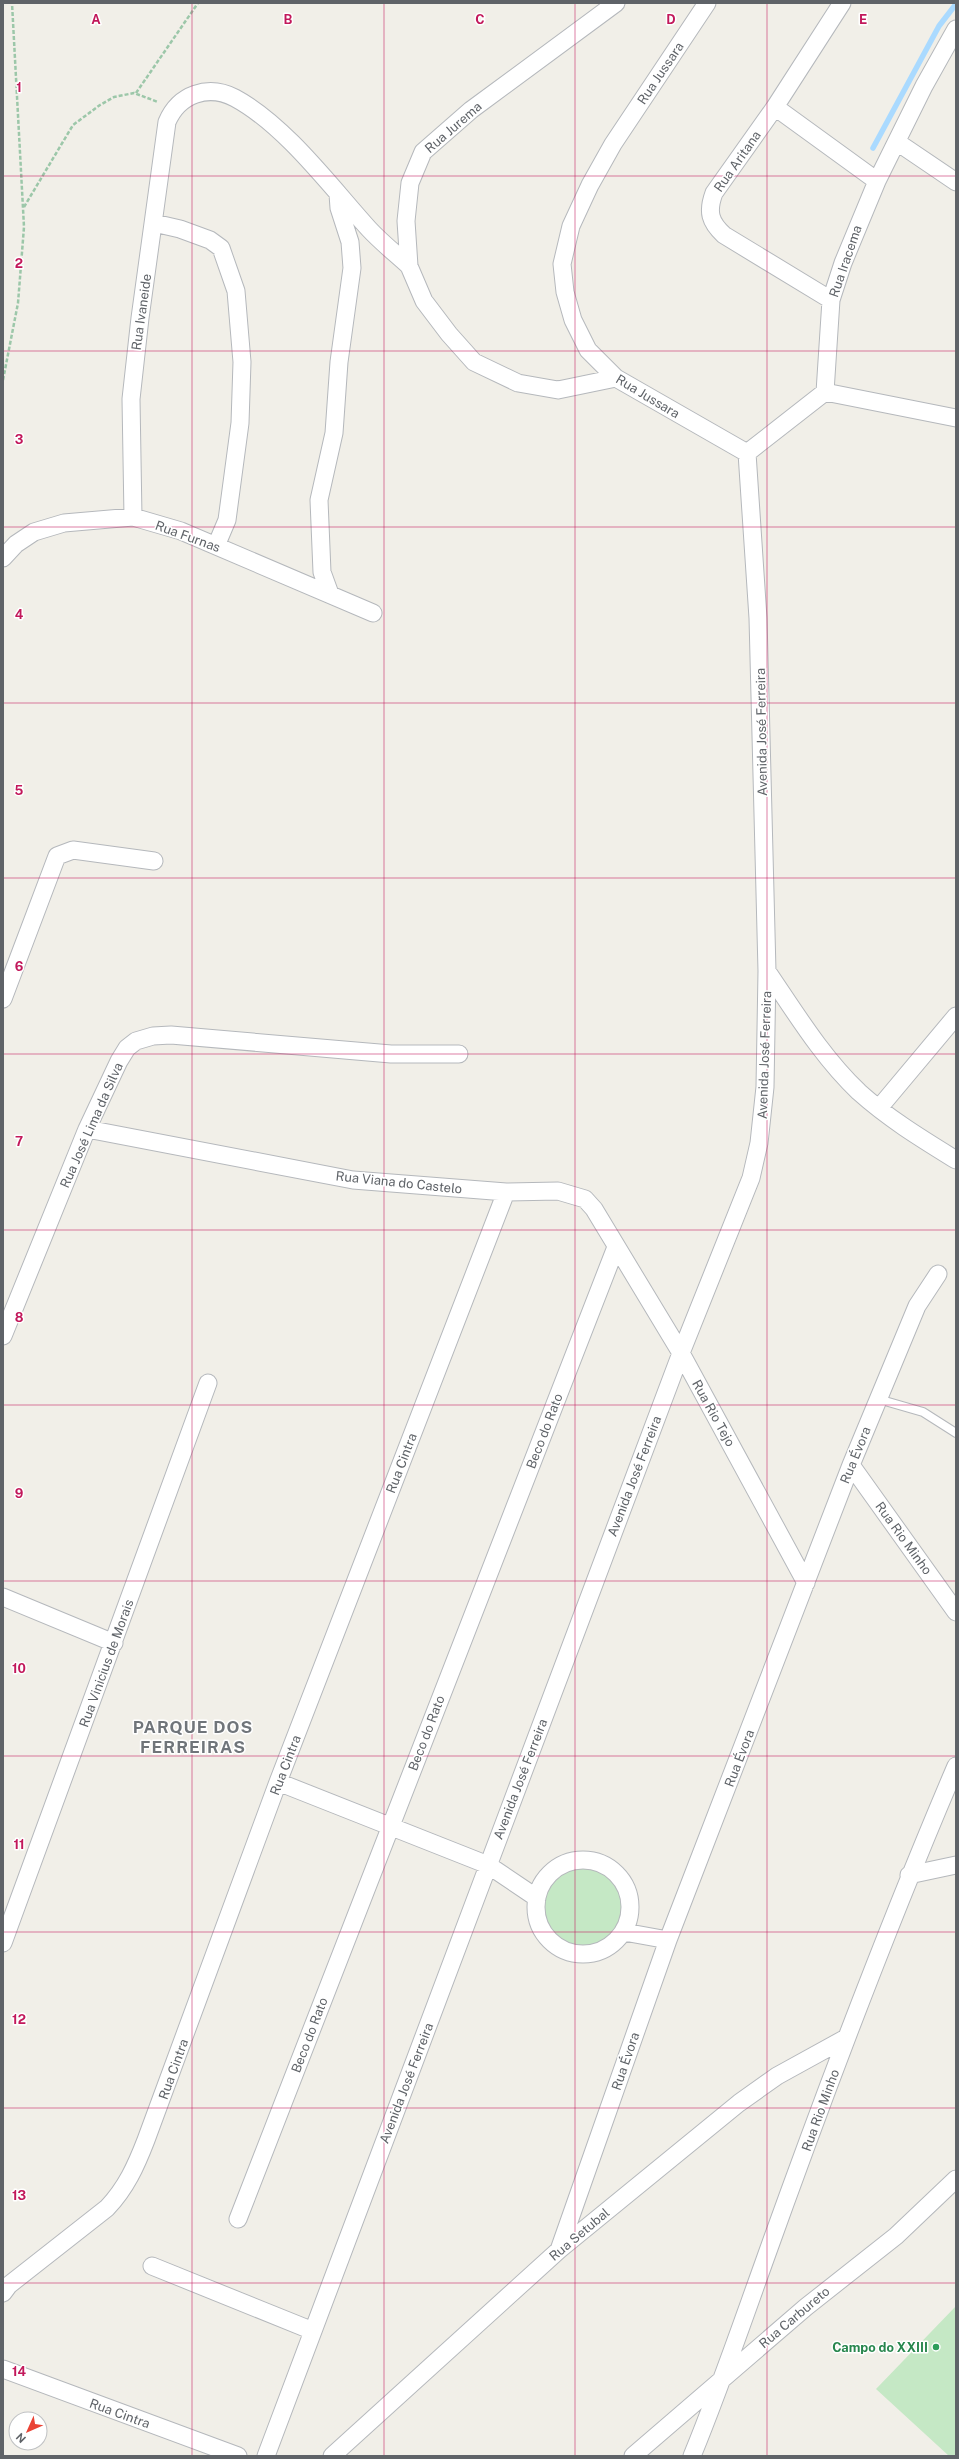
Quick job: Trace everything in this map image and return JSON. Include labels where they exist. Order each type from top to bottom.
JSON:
[{"type":"street","name":"Rua Jurema","points":[[616,3],[444,132],[423,152],[410,183],[406,221],[409,266],[424,301],[449,334],[474,362],[518,383],[558,390],[616,378]]},
{"type":"street","name":"Rua Jussara","points":[[707,3],[613,144],[571,226],[562,264],[567,299],[573,320],[588,350],[616,378],[747,453]]},
{"type":"street","name":"Rua Aritana","points":[[831,300],[724,235],[716,227],[709,216],[710,204],[714,193],[775,107],[842,3]]},
{"type":"street","name":"Rua Iracema","points":[[825,392],[831,300],[854,232],[877,181],[924,86],[956,29]]},
{"type":"street","points":[[173,108],[191,96],[204,92],[234,98],[265,119],[304,156],[371,231],[409,266]]},
{"type":"street","points":[[775,107],[877,181]]},
{"type":"street","name":"Rua Ivaneide","points":[[133,517],[130,399],[167,122],[173,108]]},
{"type":"street","points":[[897,142],[956,182]]},
{"type":"street","points":[[330,594],[322,572],[319,500],[334,433],[339,362],[352,268],[350,242],[338,208],[338,194]]},
{"type":"street","points":[[154,223],[180,229],[210,240],[221,248],[236,291],[242,362],[240,423],[227,520],[216,546]]},
{"type":"street","points":[[747,453],[825,392],[906,410],[956,418]]},
{"type":"street","name":"Avenida José Ferreira","points":[[266,2456],[681,1353],[751,1178],[759,1143],[765,1087],[767,971],[758,618],[747,453]]},
{"type":"street","name":"Rua Furnas","points":[[3,558],[16,544],[34,532],[64,523],[133,517],[181,532],[216,546],[372,613]]},
{"type":"street","points":[[3,999],[57,856],[73,850],[154,861]]},
{"type":"street","points":[[767,971],[817,1043],[837,1068],[859,1091],[879,1108],[956,1160]]},
{"type":"street","points":[[879,1108],[956,1016]]},
{"type":"street","name":"Rua José Lima da Silva","points":[[3,1336],[7,1312],[87,1129],[119,1061],[128,1048],[136,1041],[153,1036],[391,1054],[459,1054]]},
{"type":"street","name":"Rua Viana do Castelo","points":[[87,1129],[353,1180],[506,1192],[558,1191],[585,1199],[594,1209],[616,1247]]},
{"type":"street","name":"Rua Cintra","points":[[3,2293],[9,2285],[106,2208],[120,2194],[131,2177],[278,1782],[506,1192]]},
{"type":"street","name":"Rua Rio Tejo","points":[[616,1247],[681,1353],[806,1583]]},
{"type":"street","name":"Beco do Rato","points":[[238,2219],[389,1826],[616,1247]]},
{"type":"street","name":"Rua Évora","points":[[559,2250],[668,1940],[851,1465],[917,1306],[938,1274]]},
{"type":"street","name":"Rua Vinicius de Morais","points":[[3,1943],[114,1643],[158,1513],[208,1383]]},
{"type":"street","name":"Rua Rio Minho","points":[[851,1465],[956,1612]]},
{"type":"street","points":[[3,1597],[114,1643]]},
{"type":"street","name":"Rua Rio Minho","points":[[692,2456],[724,2376],[846,2038],[909,1875],[956,1766]]},
{"type":"street","points":[[278,1782],[488,1865],[537,1898]]},
{"type":"street","points":[[578,1860],[600,1864],[619,1876],[627,1889],[630,1903],[630,1918],[624,1932],[614,1943],[602,1951],[588,1954],[573,1954],[560,1948],[548,1939],[540,1927],[536,1913],[537,1898],[542,1884],[551,1872],[564,1864],[578,1860]]},
{"type":"street","points":[[909,1875],[956,1865]]},
{"type":"street","points":[[624,1932],[668,1940]]},
{"type":"street","name":"Rua Setubal","points":[[332,2456],[559,2250],[739,2104],[777,2076],[846,2038]]},
{"type":"street","name":"Rua Carbureto","points":[[633,2456],[724,2376],[806,2307],[896,2236],[956,2179]]},
{"type":"street","points":[[152,2266],[313,2332]]},
{"type":"street","name":"Rua Cintra","points":[[3,2369],[238,2456]]},
{"type":"lane","points":[[878,1399],[923,1412],[956,1433]]},
{"type":"path","points":[[3,380],[18,303],[24,226],[12,3]]},
{"type":"path","points":[[136,94],[198,3]]},
{"type":"path","points":[[24,207],[73,125],[100,105],[114,97],[136,94],[173,108]]},
{"type":"green space","points":[[584,1868],[599,1871],[612,1880],[621,1893],[624,1908],[621,1923],[612,1936],[599,1945],[584,1948],[569,1945],[556,1936],[547,1923],[544,1908],[547,1893],[556,1880],[569,1871]]},
{"type":"green space","name":"Campo do XXIII","points":[[956,2306],[956,2456],[949,2456],[876,2389]]},
{"type":"waterway","points":[[873,148],[939,26],[956,4]]},
{"type":"place","name":"Campo do XXIII","points":[[936,2347]]},
{"type":"district","name":"PARQUE DOS FERREIRAS","points":[[193,1737]]}]
